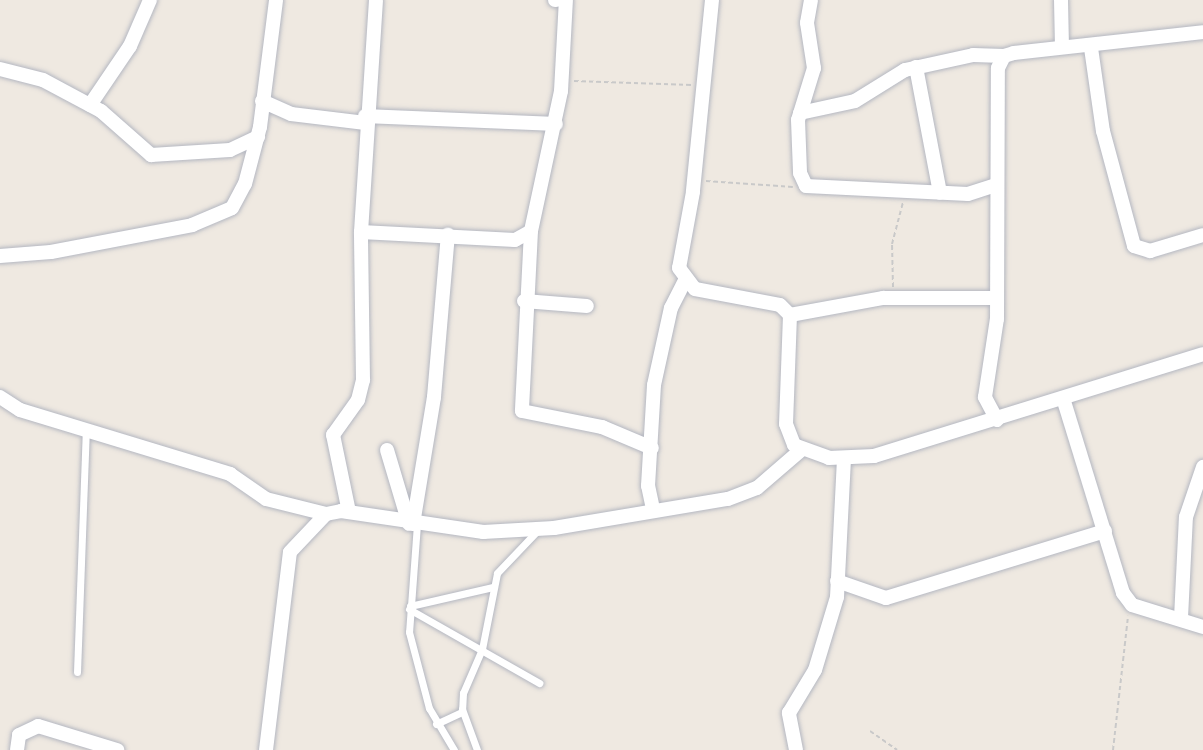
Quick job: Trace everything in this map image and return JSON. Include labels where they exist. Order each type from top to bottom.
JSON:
[{"type":"street","points":[[90,105],[130,46],[150,0]]},
{"type":"street","points":[[0,256],[51,252],[221,217],[240,197],[258,137],[276,0]]},
{"type":"street","points":[[349,512],[333,435],[358,400],[363,380],[361,232],[365,119],[376,0]]},
{"type":"street","points":[[566,0],[562,80],[556,124],[531,231],[524,302],[522,411],[602,427],[652,448]]},
{"type":"street","points":[[712,0],[694,178],[678,261],[685,281],[706,294],[780,306],[790,315]]},
{"type":"street","points":[[811,0],[807,23],[814,68],[800,113],[800,173],[806,186],[968,194],[995,185]]},
{"type":"street","points":[[1061,0],[1062,47]]},
{"type":"street","points":[[800,113],[855,101],[916,67],[973,55],[1004,56],[1062,47],[1091,48],[1203,32]]},
{"type":"street","points":[[1091,48],[1103,131],[1134,246],[1150,251],[1203,235]]},
{"type":"street","points":[[997,420],[985,397],[997,298],[995,89],[1004,56]]},
{"type":"street","points":[[916,67],[940,193]]},
{"type":"street","points":[[0,69],[43,80],[90,105],[151,155],[230,150],[258,137]]},
{"type":"street","points":[[262,101],[291,114],[365,119],[556,124]]},
{"type":"street","points":[[361,232],[515,240],[531,231]]},
{"type":"street","points":[[413,524],[434,397],[448,235]]},
{"type":"street","points":[[653,509],[648,486],[654,385],[669,317],[685,281]]},
{"type":"street","points":[[790,315],[894,297],[997,298]]},
{"type":"street","points":[[524,302],[587,306]]},
{"type":"street","points":[[790,315],[786,424],[788,436],[801,450],[844,459],[873,456],[997,420],[1203,354]]},
{"type":"street","points":[[0,397],[20,410],[86,428],[242,479],[266,499],[326,514],[349,512],[413,524],[483,532],[539,530],[747,493],[801,450]]},
{"type":"street","points":[[1063,398],[1105,531],[1132,605],[1181,618],[1203,627]]},
{"type":"street","points":[[387,450],[413,524]]},
{"type":"street","points":[[796,750],[789,712],[815,670],[832,622],[837,581],[844,459]]},
{"type":"street","points":[[1181,618],[1186,517],[1203,467]]},
{"type":"street","points":[[267,750],[290,552],[326,514]]},
{"type":"street","points":[[837,581],[886,598],[1105,531]]},
{"type":"street","points":[[17,750],[18,735],[38,726],[117,750]]},
{"type":"lane","points":[[77,672],[86,428]]},
{"type":"lane","points":[[413,524],[410,607],[416,662],[436,724],[454,750]]},
{"type":"lane","points":[[477,750],[462,709],[482,649],[497,573],[539,530]]},
{"type":"lane","points":[[410,607],[494,587]]},
{"type":"lane","points":[[410,607],[538,682]]},
{"type":"lane","points":[[436,724],[462,709]]},
{"type":"path","points":[[562,80],[705,85]]},
{"type":"path","points":[[694,178],[743,187],[806,186]]},
{"type":"path","points":[[894,297],[892,244],[904,190]]},
{"type":"path","points":[[1113,750],[1132,605]]},
{"type":"path","points":[[870,731],[897,750]]}]
